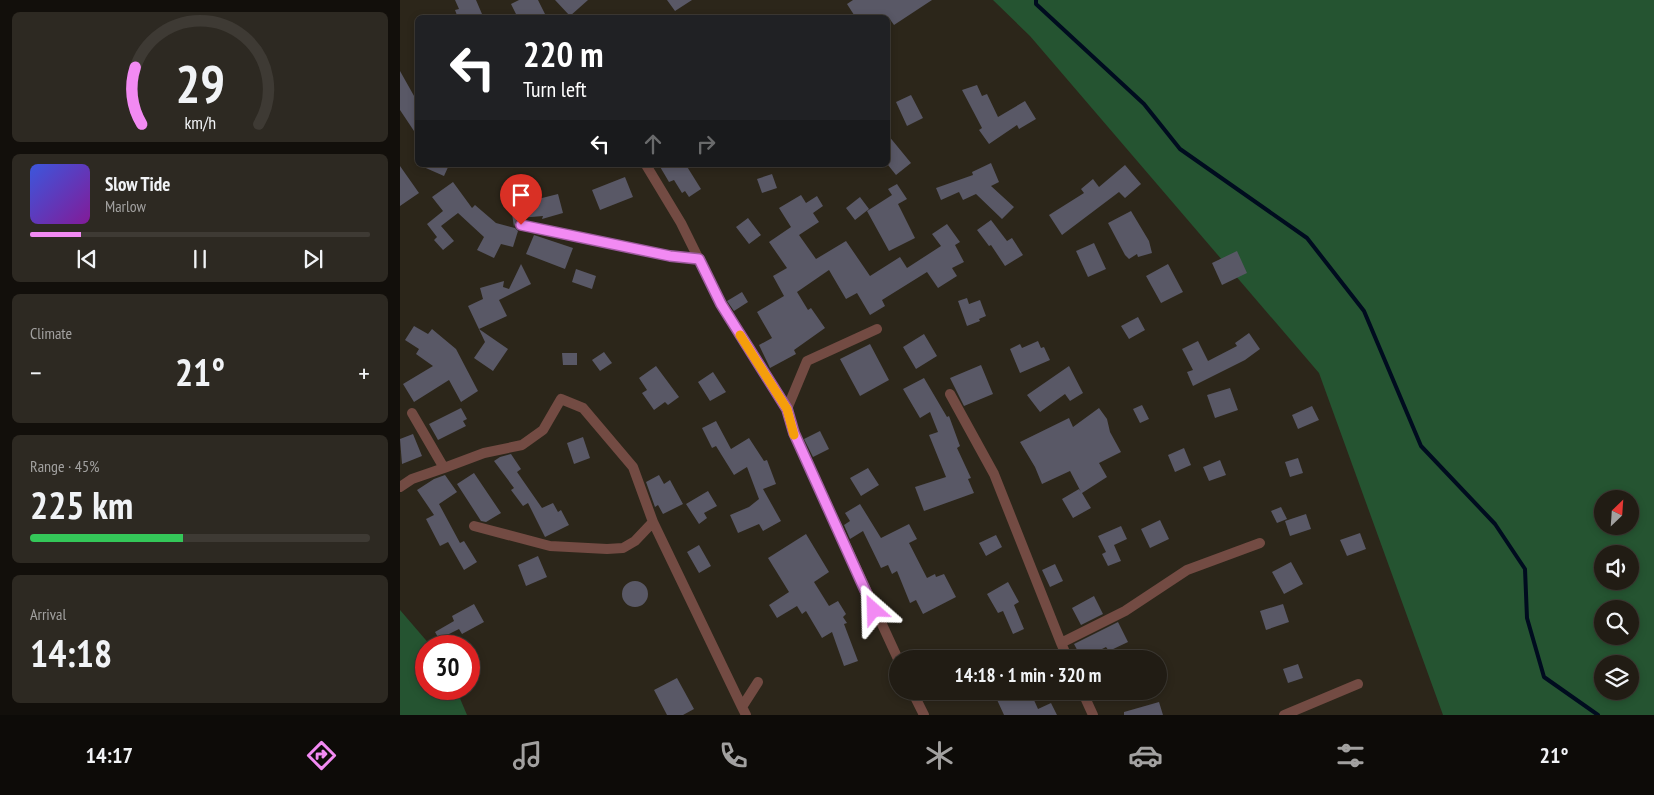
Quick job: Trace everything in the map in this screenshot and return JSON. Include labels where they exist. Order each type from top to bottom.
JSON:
[{"type":"street","points":[[647,167],[681,223],[721,304],[787,409],[794,433],[894,650]]},
{"type":"street","points":[[521,225],[670,256],[699,259]]},
{"type":"street","points":[[787,409],[807,361],[877,328]]},
{"type":"street","points":[[950,394],[994,474],[1064,650]]},
{"type":"street","points":[[400,487],[412,479],[484,453],[522,445],[543,430],[561,399],[583,408],[633,466],[654,522],[744,711]]},
{"type":"street","points":[[412,413],[444,468]]},
{"type":"street","points":[[474,526],[550,546],[607,549],[623,548],[634,541],[654,522]]},
{"type":"street","points":[[1061,642],[1126,611],[1144,596],[1186,570],[1260,543]]},
{"type":"street","points":[[744,711],[758,682]]},
{"type":"street","points":[[1284,715],[1358,684]]},
{"type":"street","points":[[916,700],[924,715]]},
{"type":"street","points":[[1086,700],[1093,715]]},
{"type":"green space","points":[[993,0],[1654,0],[1654,715],[1443,715],[1319,373],[1030,36]]},
{"type":"green space","points":[[400,610],[422,635],[415,635],[415,700],[461,700],[467,715],[400,715]]},
{"type":"building","points":[[455,0],[476,0],[482,14],[457,15],[455,10],[459,9]]},
{"type":"building","points":[[519,0],[538,0],[545,14],[516,15],[511,4]]},
{"type":"building","points":[[555,0],[588,0],[571,15]]},
{"type":"building","points":[[667,0],[692,0],[675,11]]},
{"type":"building","points":[[853,0],[932,0],[894,25],[890,19],[890,15],[854,15],[847,4]]},
{"type":"building","points":[[400,71],[415,98],[415,132],[400,110]]},
{"type":"building","points":[[977,85],[982,96],[987,94],[998,117],[1025,101],[1036,119],[1019,129],[1017,125],[989,144],[979,130],[982,128],[962,90]]},
{"type":"building","points":[[911,95],[923,118],[907,126],[896,102]]},
{"type":"building","points":[[890,137],[911,163],[896,175],[890,167]]},
{"type":"building","points":[[991,163],[999,182],[991,186],[1014,207],[1002,219],[976,194],[963,200],[959,192],[941,200],[936,188],[973,175],[972,172]]},
{"type":"building","points":[[1125,165],[1141,184],[1125,198],[1119,192],[1062,235],[1049,215],[1084,193],[1081,189],[1093,179],[1099,187]]},
{"type":"building","points":[[400,166],[419,193],[400,206]]},
{"type":"building","points":[[424,167],[448,167],[444,176]]},
{"type":"building","points":[[660,167],[687,167],[701,189],[689,197],[685,191],[682,193],[674,180],[669,182]]},
{"type":"building","points":[[772,174],[777,188],[762,193],[757,179]]},
{"type":"building","points":[[625,177],[633,197],[600,210],[592,190]]},
{"type":"building","points":[[453,182],[472,208],[475,205],[496,223],[515,228],[518,231],[513,247],[501,244],[494,258],[477,250],[484,237],[458,213],[441,226],[454,241],[443,250],[434,240],[437,237],[427,224],[443,211],[432,197]]},
{"type":"building","points":[[897,184],[907,199],[898,204],[915,238],[889,251],[867,211],[892,195],[888,189]]},
{"type":"building","points":[[558,194],[563,213],[542,219],[543,216],[519,218],[514,227],[511,207],[539,203],[538,199]]},
{"type":"building","points":[[801,195],[806,203],[817,196],[823,206],[813,213],[819,222],[799,235],[816,259],[846,241],[870,276],[900,257],[907,268],[941,246],[932,234],[947,224],[960,242],[955,245],[964,262],[952,268],[957,276],[938,288],[927,272],[882,300],[885,306],[870,315],[857,293],[846,299],[829,270],[797,292],[808,310],[811,308],[825,328],[794,350],[796,354],[770,368],[759,345],[772,338],[757,312],[784,296],[773,276],[787,268],[769,242],[791,227],[779,208]]},
{"type":"building","points":[[860,197],[869,209],[855,220],[846,208]]},
{"type":"building","points":[[1131,211],[1149,241],[1152,253],[1138,257],[1137,254],[1129,259],[1108,223]]},
{"type":"building","points":[[748,218],[761,235],[749,244],[736,227]]},
{"type":"building","points":[[991,220],[1007,241],[1012,238],[1023,255],[1005,266],[991,245],[989,246],[977,230]]},
{"type":"building","points":[[534,235],[573,248],[565,269],[526,254]]},
{"type":"building","points":[[1094,243],[1106,269],[1088,277],[1076,251]]},
{"type":"building","points":[[1237,251],[1247,273],[1222,285],[1212,263]]},
{"type":"building","points":[[521,264],[531,284],[499,300],[507,316],[479,329],[508,349],[493,371],[474,358],[485,342],[468,306],[483,299],[480,288],[504,281],[503,287],[509,289]]},
{"type":"building","points":[[1168,264],[1183,292],[1161,303],[1146,276]]},
{"type":"building","points":[[576,269],[596,276],[592,289],[572,282]]},
{"type":"building","points":[[742,292],[748,302],[734,311],[727,301]]},
{"type":"building","points":[[967,298],[969,304],[980,300],[986,316],[979,319],[980,321],[967,326],[958,301]]},
{"type":"building","points":[[1138,317],[1145,330],[1129,339],[1121,326]]},
{"type":"building","points":[[414,326],[428,334],[432,329],[456,349],[478,391],[461,402],[449,380],[414,402],[403,384],[433,366],[416,354],[419,349],[405,340]]},
{"type":"building","points":[[1249,333],[1260,349],[1245,360],[1193,386],[1187,372],[1193,370],[1182,349],[1198,341],[1208,361],[1237,346],[1235,343]]},
{"type":"building","points":[[924,334],[937,356],[916,369],[903,347]]},
{"type":"building","points":[[1038,341],[1041,348],[1044,347],[1050,360],[1020,373],[1010,349],[1020,344],[1022,348]]},
{"type":"building","points":[[870,344],[889,380],[860,396],[840,359]]},
{"type":"building","points":[[604,352],[612,363],[600,371],[592,360]]},
{"type":"building","points":[[562,353],[577,353],[577,365],[563,365]]},
{"type":"building","points":[[981,365],[993,394],[964,406],[950,378]]},
{"type":"building","points":[[656,366],[679,397],[668,405],[665,402],[654,410],[642,393],[647,390],[639,378]]},
{"type":"building","points":[[1069,366],[1083,393],[1070,401],[1065,394],[1040,412],[1027,395]]},
{"type":"building","points":[[713,372],[726,392],[710,401],[698,382]]},
{"type":"building","points":[[924,378],[947,417],[949,416],[960,446],[957,448],[971,478],[968,479],[974,493],[924,511],[915,487],[946,477],[929,435],[938,432],[930,412],[920,418],[903,389]]},
{"type":"building","points":[[1230,388],[1238,410],[1215,418],[1207,395]]},
{"type":"building","points":[[1142,405],[1149,419],[1140,423],[1133,409]]},
{"type":"building","points":[[1312,406],[1319,420],[1298,429],[1292,415]]},
{"type":"building","points":[[461,408],[467,419],[463,421],[466,426],[438,440],[429,424]]},
{"type":"building","points":[[1099,408],[1107,419],[1110,432],[1121,452],[1099,463],[1107,477],[1082,493],[1091,508],[1073,518],[1062,499],[1079,489],[1081,492],[1070,471],[1042,484],[1035,467],[1020,442],[1069,418],[1073,427]]},
{"type":"building","points":[[716,421],[731,449],[749,438],[764,461],[767,460],[776,484],[763,489],[781,521],[763,531],[759,524],[738,533],[730,515],[749,507],[759,499],[747,467],[734,475],[716,446],[712,448],[702,428]]},
{"type":"building","points":[[820,431],[829,449],[813,457],[804,439]]},
{"type":"building","points":[[413,434],[422,456],[402,464],[400,439]]},
{"type":"building","points":[[583,437],[590,458],[574,464],[567,443]]},
{"type":"building","points":[[1184,448],[1191,465],[1175,472],[1168,455]]},
{"type":"building","points":[[511,454],[521,469],[517,472],[542,508],[553,503],[558,512],[561,510],[569,525],[545,537],[528,503],[523,506],[511,490],[514,488],[494,461]]},
{"type":"building","points":[[1298,458],[1303,473],[1290,477],[1285,462]]},
{"type":"building","points":[[1220,460],[1226,475],[1209,481],[1203,467]]},
{"type":"building","points":[[868,468],[879,485],[861,496],[850,478]]},
{"type":"building","points":[[474,473],[501,513],[486,522],[481,521],[457,484]]},
{"type":"building","points":[[445,475],[457,492],[439,504],[460,543],[464,541],[477,562],[464,570],[448,542],[440,546],[426,519],[434,515],[417,490],[434,479]]},
{"type":"building","points":[[659,475],[664,484],[670,480],[683,504],[663,514],[658,505],[655,507],[646,482]]},
{"type":"building","points":[[708,491],[717,506],[704,513],[707,518],[699,524],[686,504]]},
{"type":"building","points":[[860,504],[881,538],[909,524],[917,539],[909,543],[927,578],[935,574],[936,577],[944,574],[956,597],[923,614],[916,600],[910,603],[897,571],[892,574],[888,565],[881,568],[863,531],[850,539],[844,525],[850,521],[845,513]]},
{"type":"building","points":[[1281,507],[1287,519],[1277,523],[1271,511]]},
{"type":"building","points":[[1306,514],[1311,529],[1290,536],[1285,521]]},
{"type":"building","points":[[1160,520],[1169,539],[1150,548],[1141,529]]},
{"type":"building","points":[[1121,526],[1127,539],[1114,545],[1121,561],[1108,566],[1102,554],[1106,552],[1098,536]]},
{"type":"building","points":[[1360,533],[1366,549],[1347,556],[1340,540]]},
{"type":"building","points":[[806,534],[829,572],[814,582],[829,606],[838,601],[846,614],[843,617],[847,623],[844,624],[858,661],[844,666],[832,632],[822,638],[806,611],[802,614],[797,606],[777,618],[769,605],[789,592],[768,558]]},
{"type":"building","points":[[996,535],[1002,547],[986,556],[979,543]]},
{"type":"building","points":[[699,545],[711,566],[699,573],[687,552]]},
{"type":"building","points":[[538,556],[547,577],[526,586],[518,565]]},
{"type":"building","points":[[1291,562],[1303,584],[1284,594],[1272,572]]},
{"type":"building","points":[[1055,564],[1063,581],[1050,587],[1042,570]]},
{"type":"building","points":[[635,581],[644,585],[648,594],[644,603],[635,607],[626,603],[622,594],[626,585]]},
{"type":"building","points":[[1008,582],[1019,602],[1014,605],[1024,629],[1013,634],[1003,611],[998,613],[987,594]]},
{"type":"building","points":[[1094,596],[1103,614],[1081,625],[1072,608]]},
{"type":"building","points":[[474,604],[484,622],[462,634],[459,629],[447,635],[437,635],[435,632],[454,621],[452,616]]},
{"type":"building","points":[[1283,604],[1289,622],[1266,630],[1260,611]]},
{"type":"building","points":[[1118,622],[1128,642],[1111,650],[1106,647],[1100,650],[1077,650],[1074,644]]},
{"type":"building","points":[[1298,664],[1303,678],[1288,683],[1283,669]]},
{"type":"building","points":[[677,678],[694,709],[683,715],[667,715],[654,690]]},
{"type":"building","points":[[997,700],[1034,700],[1038,709],[1051,703],[1057,715],[1004,715]]},
{"type":"building","points":[[1159,702],[1163,715],[1124,715],[1124,712]]},
{"type":"waterway","points":[[1036,0],[1036,4],[1144,104],[1180,149],[1307,238],[1364,311],[1421,446],[1495,524],[1525,569],[1527,618],[1544,677],[1598,715]]},
{"type":"slow traffic","points":[[740,335],[787,409],[794,435]]},
{"type":"route","points":[[521,225],[670,256],[699,259],[721,304],[787,409],[794,433],[874,610]]}]
